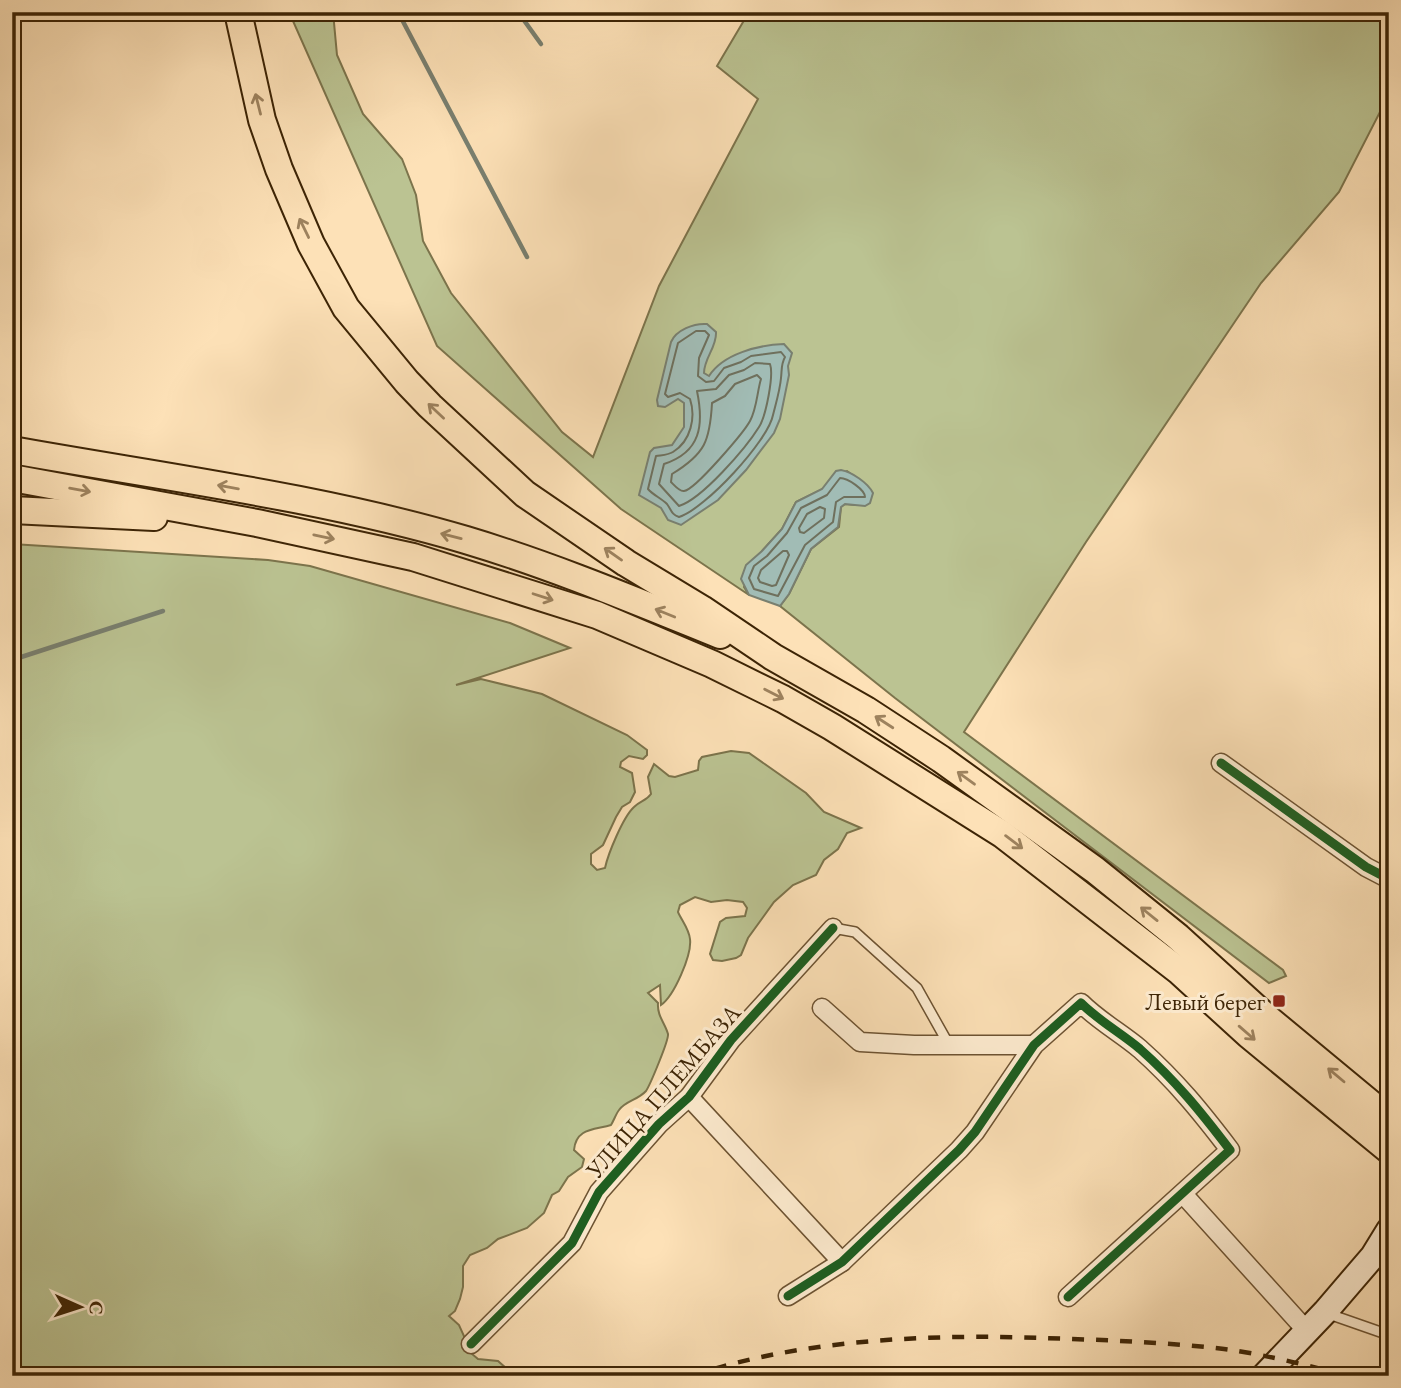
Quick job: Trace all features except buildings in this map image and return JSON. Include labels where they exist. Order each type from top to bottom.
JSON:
[{"type":"main road","points":[[238,12],[262,120],[298,218],[346,308],[430,406],[526,494],[626,563],[702,609],[773,657],[887,724],[1095,870],[1178,937],[1267,1018],[1389,1119]]},
{"type":"main road","points":[[12,450],[234,488],[381,518],[465,540],[580,578],[773,657]]},
{"type":"main road","points":[[12,478],[257,523],[413,557],[597,615],[712,664],[783,699],[1002,834],[1179,971],[1248,1035],[1388,1151]]},
{"type":"main road","points":[[12,510],[257,523]]},
{"type":"main road","points":[[1264,1376],[1381,1251],[1389,1230]]},
{"type":"street","points":[[1221,763],[1366,867],[1389,879]]},
{"type":"street","name":"УЛИЦА ПЛЕМБАЗА","points":[[471,1344],[572,1243],[599,1192],[659,1124],[689,1097],[731,1040],[833,928]]},
{"type":"street","points":[[788,1296],[842,1262],[975,1132],[1034,1045],[1081,1003],[1093,1015],[1138,1047],[1185,1091],[1230,1150],[1068,1297]]},
{"type":"street","points":[[822,1008],[860,1042],[1034,1045]]},
{"type":"street","points":[[689,1097],[842,1262]]},
{"type":"street","points":[[1183,1194],[1306,1330]]},
{"type":"lane","points":[[833,928],[855,932],[917,988],[949,1045]]},
{"type":"lane","points":[[1325,1312],[1389,1335]]},
{"type":"green space","points":[[289,12],[333,12],[337,55],[363,114],[402,159],[416,195],[423,241],[451,293],[562,432],[593,457],[659,286],[758,99],[717,66],[749,12],[1389,12],[1389,100],[1382,108],[1339,192],[1261,283],[1086,542],[964,732],[1283,970],[1286,976],[1269,983],[895,698],[780,606],[789,594],[811,549],[839,527],[841,507],[845,504],[855,505],[866,485],[847,471],[834,475],[823,489],[796,502],[782,529],[762,551],[744,587],[749,595],[621,509],[437,346]]},
{"type":"green space","points":[[12,544],[268,560],[310,566],[510,623],[570,648],[456,685],[481,679],[542,694],[627,735],[647,750],[643,759],[629,756],[621,762],[620,767],[632,773],[635,792],[630,802],[622,807],[603,845],[591,854],[591,864],[597,870],[605,868],[625,819],[636,805],[651,794],[648,777],[654,764],[669,776],[675,777],[698,770],[702,757],[731,751],[749,753],[806,793],[824,812],[861,828],[847,833],[838,849],[824,860],[816,875],[793,885],[774,902],[748,938],[741,955],[736,958],[713,960],[710,954],[720,922],[726,918],[745,916],[747,908],[743,902],[711,902],[695,897],[680,905],[678,912],[688,932],[690,946],[681,975],[666,1000],[661,1005],[660,985],[648,993],[658,1003],[668,1038],[646,1091],[622,1107],[611,1125],[587,1131],[578,1138],[574,1150],[584,1159],[582,1167],[568,1177],[559,1191],[552,1195],[544,1213],[527,1228],[498,1239],[487,1248],[470,1255],[463,1266],[460,1299],[455,1311],[449,1316],[459,1325],[472,1354],[478,1359],[498,1361],[515,1376],[12,1376]]},
{"type":"water","points":[[707,324],[716,332],[715,343],[704,373],[709,376],[732,356],[763,346],[784,344],[792,353],[780,419],[774,433],[746,470],[718,500],[681,525],[668,520],[661,508],[639,495],[650,452],[654,448],[672,445],[684,427],[684,403],[678,399],[665,407],[658,406],[657,400],[671,342],[686,328]]},
{"type":"water","points":[[841,470],[867,485],[873,493],[870,503],[865,506],[845,504],[841,507],[838,527],[811,549],[789,594],[780,606],[749,595],[741,579],[746,565],[782,529],[796,502],[822,489],[836,471]]},
{"type":"waterway","points":[[398,12],[527,257]]},
{"type":"waterway","points":[[518,12],[541,44]]},
{"type":"waterway","points":[[12,660],[163,611]]},
{"type":"railway","points":[[692,1376],[777,1354],[821,1347],[957,1337],[1134,1342],[1224,1349],[1349,1376]]},
{"type":"cycle path","points":[[1221,763],[1366,867],[1389,879]]},
{"type":"cycle path","points":[[471,1344],[572,1243],[599,1192],[659,1124],[689,1097],[731,1040],[833,928]]},
{"type":"cycle path","points":[[788,1296],[842,1262],[959,1150],[975,1132],[1034,1045],[1081,1003],[1140,1049],[1165,1073],[1230,1150],[1068,1297]]},
{"type":"place","name":"Левый берег","points":[[1279,1001]]}]
